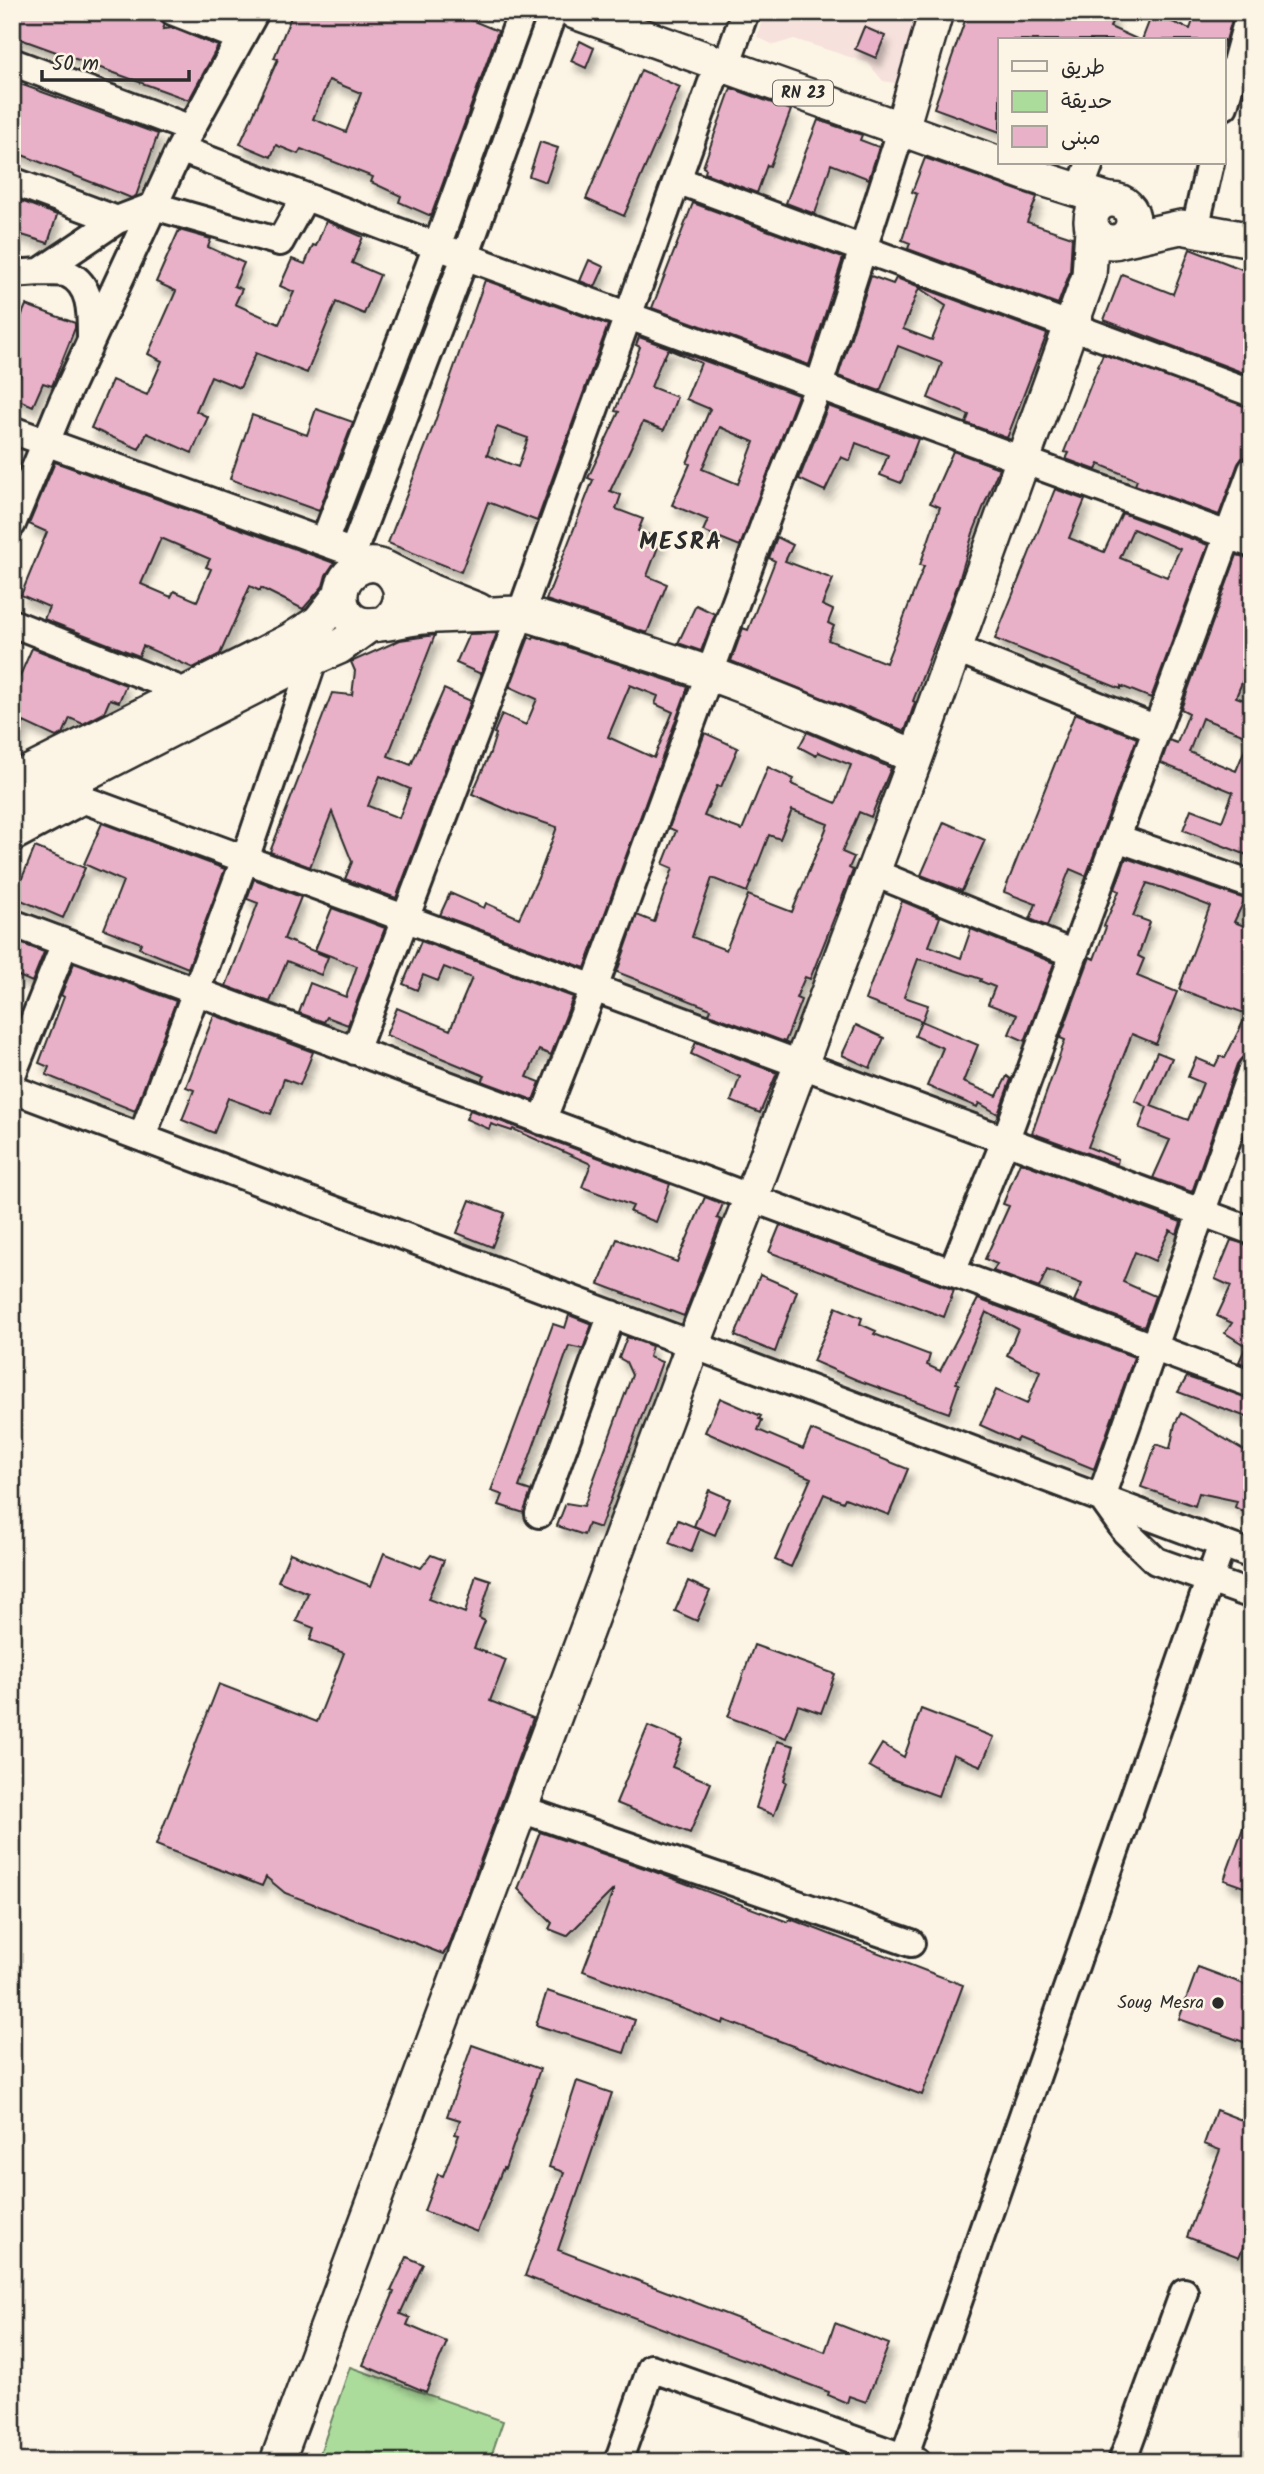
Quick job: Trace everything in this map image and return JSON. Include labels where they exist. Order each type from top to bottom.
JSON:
[{"type":"main road","points":[[902,128],[936,12]]},
{"type":"main road","name":"RN 23","points":[[575,13],[998,163]]},
{"type":"main road","name":"RN 23","points":[[1000,164],[1030,175],[1103,211],[1252,240]]},
{"type":"main road","points":[[277,2462],[693,1345],[751,1198],[916,757],[1089,276],[1103,211]]},
{"type":"main road","points":[[366,563],[345,580],[341,594],[341,602],[348,615],[360,624],[424,617],[506,614]]},
{"type":"main road","points":[[366,563],[430,591],[711,674],[916,757]]},
{"type":"main road","points":[[12,811],[71,794],[377,624],[399,608],[401,590],[393,574],[366,563]]},
{"type":"main road","points":[[14,778],[292,640],[319,622],[341,594]]},
{"type":"street","points":[[174,12],[242,38]]},
{"type":"street","points":[[12,524],[46,442],[154,206],[186,139],[255,12]]},
{"type":"street","points":[[324,542],[437,246],[522,12]]},
{"type":"street","points":[[355,1051],[404,918],[506,614],[628,316],[677,180],[745,12]]},
{"type":"street","points":[[1226,99],[1250,12]]},
{"type":"street","points":[[12,430],[324,542],[366,563],[465,257],[575,13]]},
{"type":"street","points":[[12,62],[186,139],[305,197],[1240,540]]},
{"type":"street","points":[[542,1121],[711,674],[773,501],[819,385],[902,128]]},
{"type":"street","points":[[1188,228],[1210,164]]},
{"type":"street","points":[[677,180],[1252,393]]},
{"type":"street","points":[[12,181],[117,220]]},
{"type":"street","points":[[40,272],[117,220],[154,206],[280,242],[305,197]]},
{"type":"street","points":[[12,274],[67,273],[84,287],[90,309],[91,342]]},
{"type":"street","points":[[953,1272],[1005,1141],[1157,729],[1240,540],[1252,470]]},
{"type":"street","points":[[142,1137],[245,859],[314,658],[319,622]]},
{"type":"street","points":[[12,624],[188,692]]},
{"type":"street","points":[[954,648],[1157,729]]},
{"type":"street","points":[[14,778],[71,794],[1252,1231]]},
{"type":"street","points":[[12,838],[71,794]]},
{"type":"street","points":[[1117,838],[1252,886]]},
{"type":"street","points":[[872,872],[1074,954]]},
{"type":"street","points":[[12,923],[1252,1384]]},
{"type":"street","points":[[12,1074],[65,943]]},
{"type":"street","points":[[1101,1497],[1252,1069]]},
{"type":"street","points":[[12,1088],[1252,1555]]},
{"type":"street","points":[[539,1514],[612,1314]]},
{"type":"street","points":[[1101,1497],[1126,1532],[1156,1561],[1252,1595]]},
{"type":"street","points":[[618,2462],[651,2368],[911,2459],[1222,1544]]},
{"type":"street","points":[[521,1810],[911,1944]]},
{"type":"street","points":[[1122,2462],[1184,2292]]},
{"type":"shaded area","points":[[764,12],[921,12],[901,84],[883,81],[868,63],[794,39],[774,45],[757,37]]},
{"type":"green space","points":[[350,2367],[503,2421],[489,2462],[317,2462]]},
{"type":"building","points":[[12,12],[148,12],[159,16],[165,24],[163,29],[173,28],[218,46],[189,100],[12,36]]},
{"type":"building","points":[[293,12],[452,12],[498,31],[431,216],[399,202],[401,196],[371,182],[373,177],[301,149],[298,154],[276,145],[271,157],[240,144],[278,59],[274,58]],"holes":[[[329,80],[361,93],[346,132],[313,119]]]},
{"type":"building","points":[[968,12],[1102,12],[1114,17],[1110,27],[1135,38],[998,38],[998,131],[934,108]]},
{"type":"building","points":[[1196,12],[1234,12],[1226,41],[1226,38],[1143,38],[1152,14],[1190,29]]},
{"type":"building","points":[[864,27],[885,36],[876,58],[855,49]]},
{"type":"building","points":[[580,41],[594,48],[586,68],[571,61]]},
{"type":"building","points":[[641,70],[680,87],[624,216],[586,199]]},
{"type":"building","points":[[12,81],[158,134],[136,196],[131,198],[12,151]]},
{"type":"building","points":[[731,88],[791,110],[757,193],[705,173],[706,169],[703,167]]},
{"type":"building","points":[[818,120],[862,135],[860,140],[879,147],[869,179],[831,164],[815,214],[786,203]]},
{"type":"building","points":[[540,142],[558,148],[546,182],[529,176]]},
{"type":"building","points":[[925,158],[1037,197],[1027,222],[1072,237],[1070,272],[1058,304],[908,249],[910,243],[902,240],[917,194],[912,192]]},
{"type":"building","points":[[21,201],[57,215],[48,243],[12,232],[12,210],[17,212]]},
{"type":"building","points":[[693,203],[843,258],[809,365],[652,308]]},
{"type":"building","points":[[326,221],[363,237],[352,263],[380,275],[364,314],[336,302],[307,373],[256,353],[240,388],[211,376],[196,411],[208,417],[192,453],[147,433],[139,449],[91,428],[112,380],[147,395],[162,361],[148,354],[176,291],[156,282],[179,230],[211,239],[208,247],[244,263],[234,286],[242,289],[235,304],[279,324],[294,292],[280,286],[292,259],[305,264]]},
{"type":"building","points":[[1190,249],[1252,273],[1252,376],[1104,320],[1122,274],[1173,294]]},
{"type":"building","points":[[589,260],[604,267],[595,287],[580,281]]},
{"type":"building","points":[[871,276],[893,284],[896,278],[1047,334],[1007,438],[966,423],[969,415],[928,398],[942,363],[898,346],[880,391],[838,376]],"holes":[[[919,288],[946,306],[932,340],[903,329]]]},
{"type":"building","points":[[485,280],[608,325],[537,521],[488,502],[461,572],[388,543]],"holes":[[[497,427],[528,438],[518,467],[487,455]]]},
{"type":"building","points":[[26,305],[75,323],[52,386],[43,383],[33,406],[12,397],[20,374],[12,371],[12,313],[21,317]]},
{"type":"building","points":[[639,337],[798,395],[740,546],[703,531],[708,520],[672,505],[710,409],[686,399],[701,363],[668,349],[651,387],[677,397],[664,430],[643,422],[610,491],[621,495],[616,509],[643,519],[638,531],[661,539],[647,576],[667,584],[647,633],[546,600],[593,480],[588,478],[619,412],[615,411],[640,347],[636,345]],"holes":[[[720,427],[754,442],[738,484],[702,469]]]},
{"type":"building","points":[[1103,354],[1252,408],[1252,455],[1242,458],[1238,464],[1219,515],[1135,485],[1137,480],[1099,464],[1096,470],[1066,459],[1069,453],[1064,452]]},
{"type":"building","points":[[828,406],[918,439],[901,483],[880,475],[888,455],[856,443],[850,461],[841,457],[825,491],[799,479]]},
{"type":"building","points":[[316,409],[353,422],[319,511],[230,479],[252,415],[307,435]]},
{"type":"building","points":[[953,451],[999,468],[973,533],[958,584],[913,701],[915,702],[905,731],[731,661],[743,628],[748,630],[775,561],[769,558],[777,537],[793,545],[785,561],[833,579],[822,605],[833,610],[828,623],[834,626],[828,640],[886,663],[924,566],[920,565],[940,507],[930,503]]},
{"type":"building","points":[[55,462],[334,563],[323,586],[303,609],[261,588],[260,591],[250,586],[220,654],[193,668],[143,646],[139,656],[44,619],[49,607],[21,595],[47,532],[29,524]],"holes":[[[161,538],[210,559],[206,567],[211,569],[197,601],[174,591],[171,597],[141,584]]]},
{"type":"building","points":[[1055,489],[1085,500],[1069,538],[1104,552],[1122,513],[1208,545],[1151,698],[1121,686],[1121,689],[995,639]],"holes":[[[1133,529],[1180,549],[1167,577],[1120,558]]]},
{"type":"building","points":[[1237,555],[1252,559],[1252,628],[1244,648],[1252,651],[1252,658],[1236,697],[1252,703],[1252,857],[1183,830],[1191,809],[1222,821],[1233,792],[1161,763],[1169,740],[1177,743],[1189,713],[1181,709]],"holes":[[[1202,718],[1250,737],[1236,771],[1189,752]]]},
{"type":"building","points":[[696,605],[715,614],[701,651],[678,643]]},
{"type":"building","points":[[497,633],[481,674],[456,663],[469,634]]},
{"type":"building","points":[[435,635],[388,756],[411,765],[444,689],[471,701],[396,898],[345,879],[352,862],[332,812],[310,867],[270,852],[332,693],[352,695],[355,671],[351,662],[400,640]],"holes":[[[380,776],[410,789],[399,818],[368,806]]]},
{"type":"building","points":[[534,636],[688,687],[585,968],[440,915],[450,893],[484,908],[486,903],[519,918],[538,878],[557,827],[515,813],[472,794],[490,753],[502,714],[526,725],[537,699],[510,687],[529,637],[533,639]],"holes":[[[630,685],[658,696],[655,704],[673,712],[654,758],[608,737]]]},
{"type":"building","points":[[32,648],[126,685],[119,702],[110,699],[104,713],[83,724],[70,718],[63,734],[56,737],[24,722],[13,749],[12,684],[16,685]]},
{"type":"building","points":[[1075,713],[1137,738],[1086,876],[1070,869],[1047,926],[1030,919],[1036,904],[1004,892]]},
{"type":"building","points":[[807,732],[891,768],[871,817],[859,812],[842,852],[854,857],[849,868],[853,870],[810,979],[805,977],[796,998],[801,1000],[785,1042],[709,1014],[711,1009],[617,972],[637,915],[654,922],[673,868],[663,864],[676,831],[669,828],[705,733],[738,748],[721,787],[717,786],[704,816],[742,830],[768,767],[794,779],[791,784],[836,803],[851,765],[818,752],[816,756],[799,747]],"holes":[[[792,810],[828,824],[792,912],[748,895],[726,950],[692,937],[712,878],[747,892],[769,835],[780,839]]]},
{"type":"building","points":[[944,822],[985,840],[962,891],[921,875]]},
{"type":"building","points":[[102,823],[225,869],[188,968],[139,948],[141,943],[104,929],[123,881],[84,864]]},
{"type":"building","points":[[35,847],[85,868],[63,918],[14,897]]},
{"type":"building","points":[[1126,858],[1245,899],[1234,922],[1252,929],[1252,1042],[1237,1064],[1192,1192],[1153,1178],[1170,1140],[1139,1128],[1147,1107],[1135,1101],[1157,1052],[1172,1058],[1151,1106],[1188,1120],[1203,1083],[1188,1077],[1196,1058],[1215,1066],[1220,1056],[1225,1058],[1247,1014],[1179,989],[1210,906],[1163,888],[1147,883],[1133,916],[1150,922],[1138,956],[1144,959],[1137,976],[1177,992],[1156,1044],[1132,1034],[1088,1147],[1118,1159],[1117,1164],[1032,1133],[1065,1040],[1060,1038],[1090,957],[1094,959],[1106,927],[1104,926],[1119,891],[1115,889]]},
{"type":"building","points":[[254,879],[301,897],[284,939],[328,957],[321,975],[287,961],[270,1002],[226,986],[258,903],[247,899]]},
{"type":"building","points":[[902,901],[940,917],[929,946],[961,958],[971,929],[1054,963],[1025,1041],[1009,1034],[1017,1015],[988,1004],[995,987],[980,981],[981,979],[931,962],[918,959],[904,997],[928,1005],[922,1021],[865,1000]]},
{"type":"building","points":[[332,908],[385,928],[348,1025],[327,1017],[324,1022],[299,1013],[310,983],[346,997],[357,966],[315,950]]},
{"type":"building","points":[[12,940],[44,952],[32,982],[12,973]]},
{"type":"building","points":[[421,941],[573,997],[551,1055],[539,1050],[527,1077],[540,1082],[533,1100],[482,1081],[485,1076],[386,1035],[397,1008],[450,1030],[472,978],[444,967],[438,981],[423,975],[417,990],[403,984]]},
{"type":"building","points":[[74,963],[176,1001],[135,1111],[46,1075],[49,1067],[39,1063]]},
{"type":"building","points":[[214,1015],[313,1052],[300,1085],[284,1079],[271,1114],[228,1098],[214,1133],[182,1120],[194,1090],[186,1087]]},
{"type":"building","points":[[921,1021],[978,1045],[963,1082],[997,1096],[1007,1076],[1011,1079],[998,1114],[979,1103],[977,1107],[927,1086],[943,1048],[915,1036]]},
{"type":"building","points":[[856,1025],[884,1038],[870,1068],[842,1055]]},
{"type":"building","points":[[696,1042],[777,1073],[760,1113],[731,1101],[740,1077],[691,1054]]},
{"type":"building","points":[[470,1110],[670,1184],[656,1222],[630,1212],[633,1206],[582,1187],[591,1164],[513,1129],[512,1131],[491,1124],[489,1129],[466,1119]]},
{"type":"building","points":[[1020,1162],[1181,1222],[1177,1234],[1170,1230],[1155,1261],[1135,1252],[1123,1282],[1155,1296],[1144,1327],[1074,1301],[1082,1284],[1047,1270],[1039,1288],[993,1271],[997,1264],[985,1259],[1009,1206],[1003,1204]]},
{"type":"building","points":[[705,1197],[723,1204],[717,1218],[721,1220],[684,1316],[599,1284],[617,1239],[677,1262]]},
{"type":"building","points":[[470,1200],[505,1213],[492,1247],[457,1233]]},
{"type":"building","points":[[780,1225],[954,1290],[944,1317],[769,1252]]},
{"type":"building","points":[[1231,1240],[1252,1246],[1252,1367],[1239,1362],[1246,1346],[1225,1333],[1232,1323],[1217,1316],[1231,1286],[1215,1279]]},
{"type":"building","points":[[760,1275],[797,1291],[775,1352],[735,1336]]},
{"type":"building","points":[[978,1299],[1134,1357],[1094,1469],[980,1425],[996,1390],[1027,1404],[1040,1371],[1007,1355],[1018,1329],[986,1312],[956,1383],[959,1384],[949,1413],[813,1361],[836,1307],[862,1318],[860,1324],[876,1331],[874,1334],[930,1355],[927,1365],[940,1371]]},
{"type":"building","points":[[569,1315],[592,1324],[583,1349],[569,1346],[519,1487],[531,1491],[524,1513],[499,1505],[503,1495],[491,1491],[553,1324],[565,1328]]},
{"type":"building","points":[[627,1337],[652,1346],[649,1357],[662,1362],[600,1528],[588,1524],[584,1535],[557,1526],[566,1503],[584,1506],[632,1375],[626,1362],[619,1358]]},
{"type":"building","points":[[1187,1377],[1252,1399],[1252,1419],[1178,1392]]},
{"type":"building","points":[[720,1398],[761,1416],[758,1430],[803,1449],[811,1430],[908,1469],[889,1515],[845,1498],[843,1502],[824,1494],[791,1567],[775,1560],[811,1478],[705,1432]]},
{"type":"building","points":[[1181,1413],[1252,1455],[1252,1517],[1235,1507],[1237,1501],[1199,1493],[1195,1506],[1141,1487],[1156,1444],[1170,1449],[1175,1424]]},
{"type":"building","points":[[709,1490],[730,1499],[715,1535],[694,1526]]},
{"type":"building","points":[[678,1520],[700,1529],[691,1552],[669,1543]]},
{"type":"building","points":[[290,1553],[371,1586],[384,1553],[421,1568],[431,1555],[444,1560],[428,1599],[465,1613],[476,1575],[491,1580],[479,1618],[485,1621],[474,1648],[506,1660],[490,1701],[533,1718],[448,1948],[443,1954],[285,1893],[266,1877],[262,1886],[156,1845],[219,1684],[317,1722],[344,1653],[310,1640],[314,1628],[296,1621],[308,1593],[278,1581]]},
{"type":"building","points":[[688,1581],[710,1591],[697,1621],[675,1611]]},
{"type":"building","points":[[754,1645],[835,1674],[821,1713],[798,1705],[786,1738],[728,1717]]},
{"type":"building","points":[[921,1709],[994,1737],[981,1766],[953,1754],[938,1796],[892,1779],[869,1766],[882,1744],[904,1757]]},
{"type":"building","points":[[648,1726],[683,1740],[672,1767],[711,1783],[690,1833],[616,1803]]},
{"type":"building","points":[[777,1741],[794,1746],[784,1781],[786,1782],[774,1815],[756,1808]]},
{"type":"building","points":[[1252,1809],[1252,1890],[1224,1880]]},
{"type":"building","points":[[540,1832],[788,1922],[790,1919],[963,1985],[922,2095],[724,2020],[723,2024],[583,1971],[614,1889],[567,1936],[549,1929],[552,1923],[518,1889]]},
{"type":"building","name":"Soug Mesra","points":[[1198,1967],[1252,1987],[1252,2045],[1179,2019]]},
{"type":"building","points":[[547,1991],[635,2020],[624,2053],[536,2025]]},
{"type":"building","points":[[472,2045],[540,2069],[505,2169],[503,2168],[477,2232],[424,2211],[438,2174],[443,2176],[459,2135],[455,2134],[460,2120],[447,2116]]},
{"type":"building","points":[[577,2081],[612,2093],[558,2250],[825,2352],[835,2323],[889,2344],[866,2402],[849,2396],[847,2403],[828,2395],[829,2392],[525,2276],[564,2172],[549,2167]]},
{"type":"building","points":[[1216,2110],[1252,2124],[1252,2187],[1244,2209],[1252,2212],[1252,2224],[1239,2257],[1187,2237],[1220,2150],[1204,2144]]},
{"type":"building","points":[[407,2257],[423,2264],[400,2314],[410,2318],[407,2325],[447,2342],[426,2392],[363,2365]]},
{"type":"place","name":"Soug Mesra","points":[[1218,2003]]},
{"type":"district","name":"MESRA","points":[[681,542]]}]
